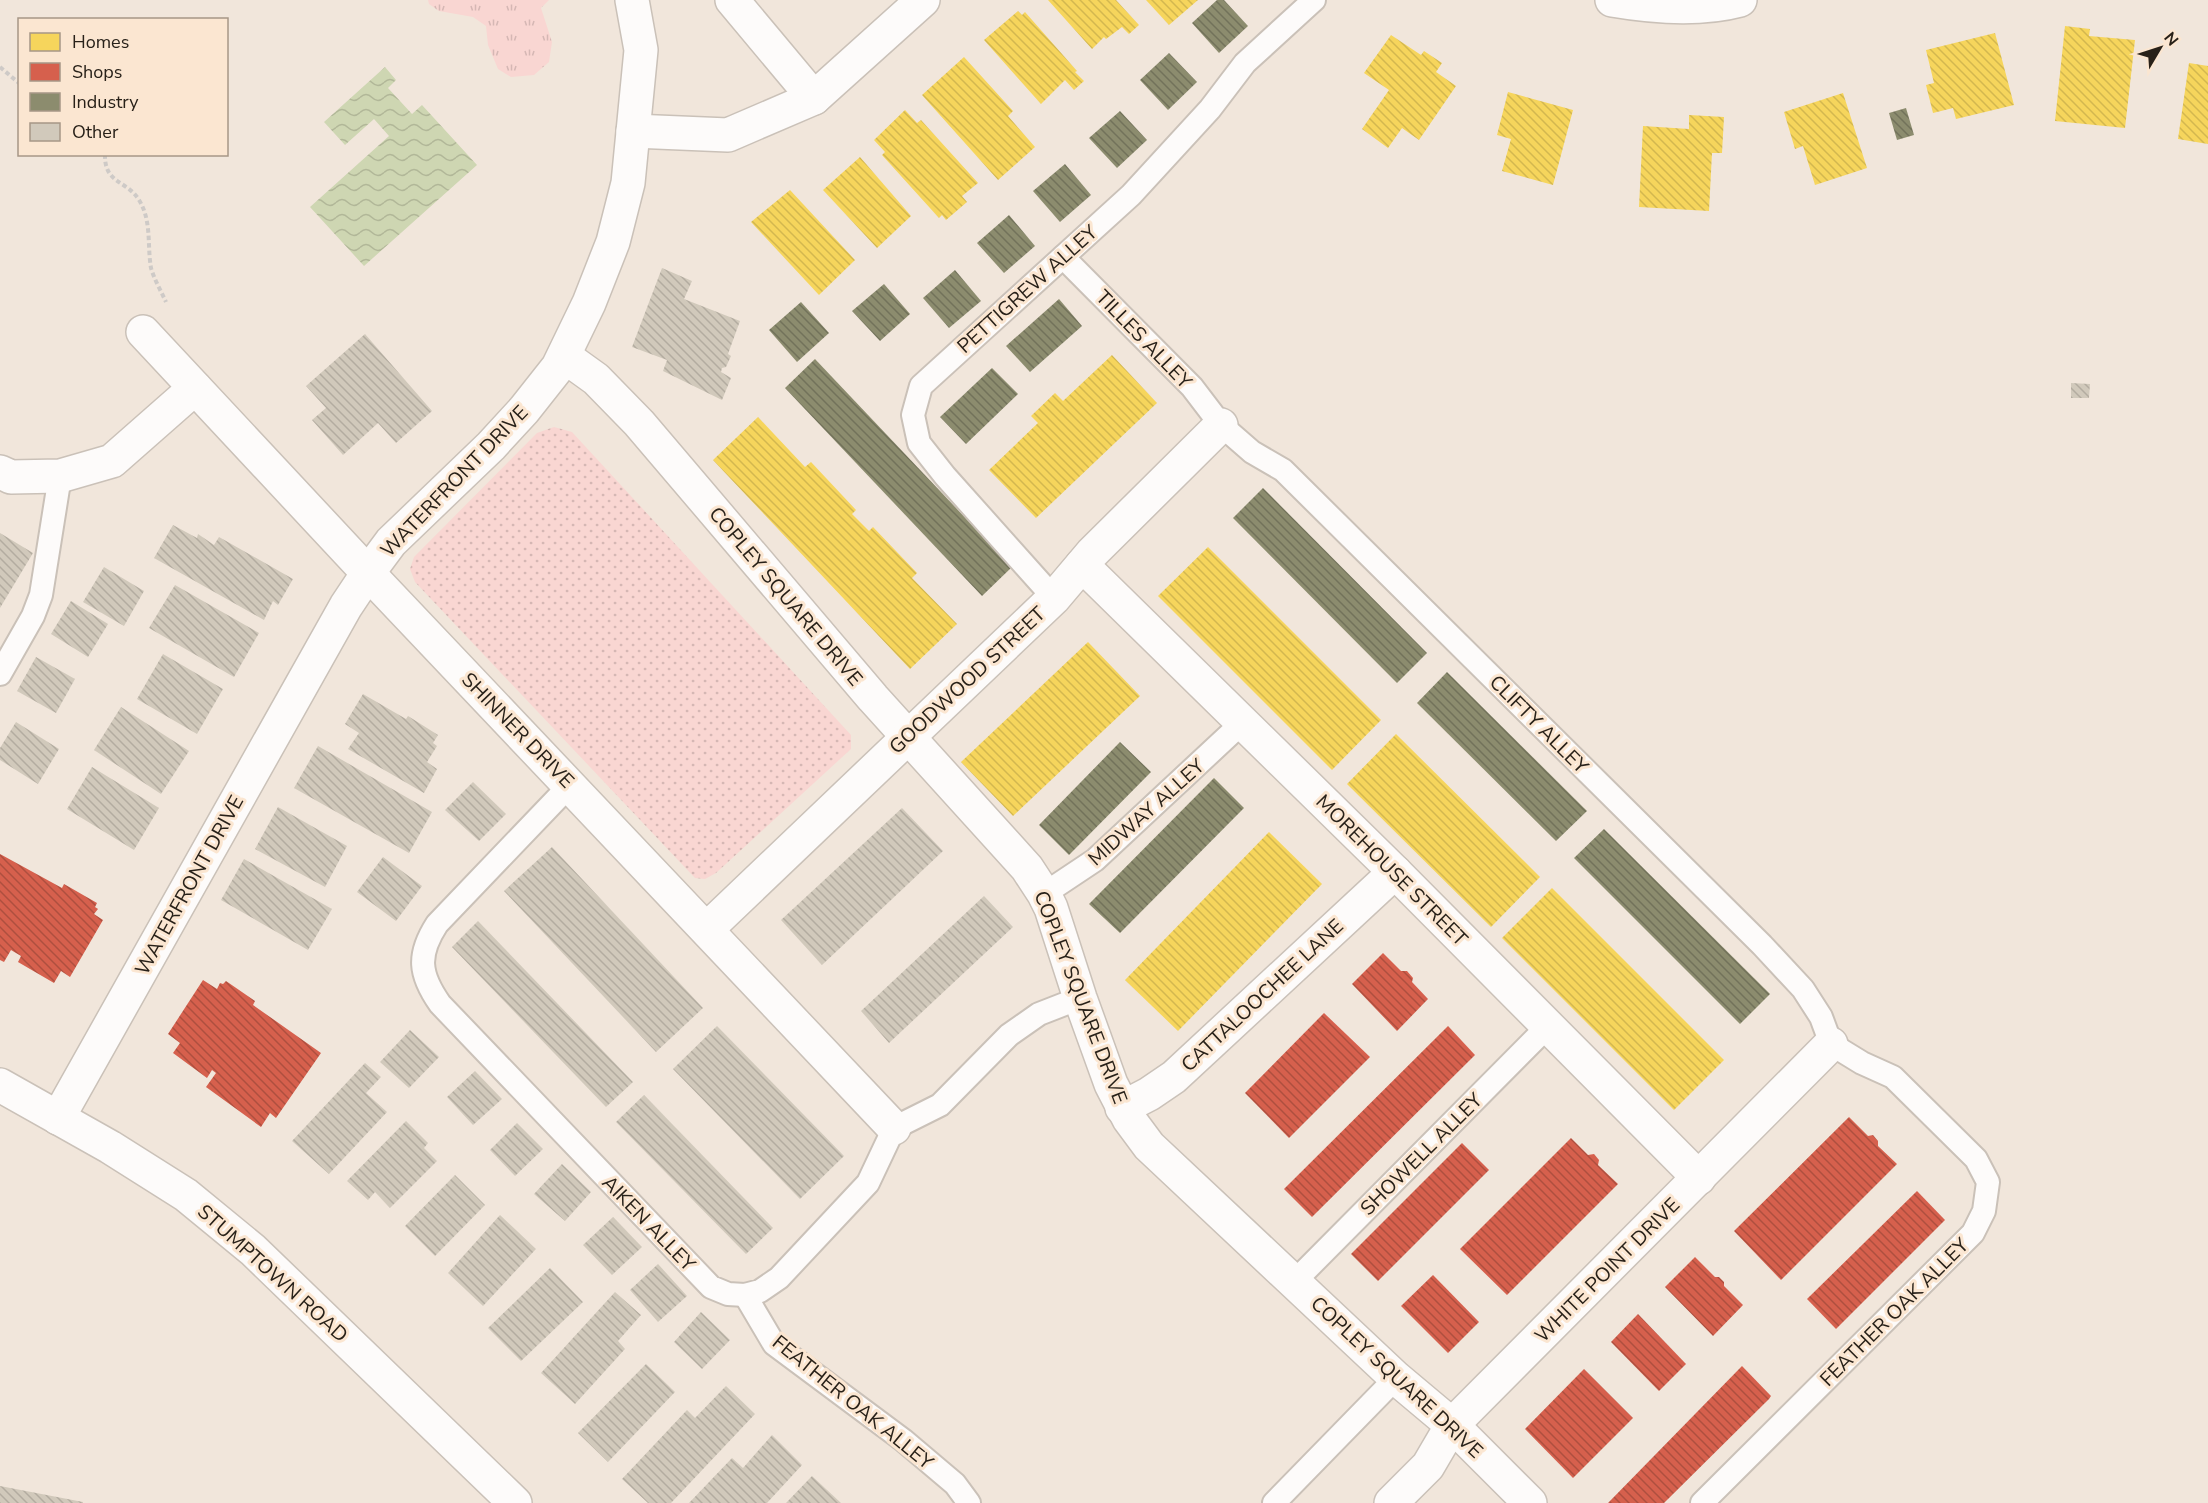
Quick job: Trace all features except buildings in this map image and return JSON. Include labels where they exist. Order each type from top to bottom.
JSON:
[{"type":"street","name":"WATERFRONT DRIVE","points":[[58,1118],[334,627],[368,573],[392,542],[491,446],[524,410],[564,356],[590,303],[613,242],[628,183],[641,50],[632,0]]},
{"type":"street","points":[[732,0],[814,98]]},
{"type":"street","points":[[633,131],[728,135],[814,98],[923,0]]},
{"type":"street","points":[[1612,0],[1681,7],[1740,0]]},
{"type":"street","name":"SHINNER DRIVE","points":[[143,332],[894,1128]]},
{"type":"street","name":"COPLEY SQUARE DRIVE","points":[[564,356],[596,379],[639,423],[873,698],[1027,868],[1044,894],[1111,1084],[1122,1108],[1149,1146],[1396,1378],[1452,1425],[1530,1503]]},
{"type":"street","points":[[0,472],[11,477],[60,476],[112,461],[195,388]]},
{"type":"street","name":"GOODWOOD STREET","points":[[706,929],[1054,598],[1082,565],[1221,425]]},
{"type":"street","name":"MOREHOUSE STREET","points":[[1082,565],[1395,872],[1699,1178]]},
{"type":"street","name":"CATTALOOCHEE LANE","points":[[1122,1108],[1149,1094],[1174,1077],[1395,872]]},
{"type":"street","name":"WHITE POINT DRIVE","points":[[1391,1503],[1428,1466],[1452,1425],[1831,1044]]},
{"type":"street","name":"STUMPTOWN ROAD","points":[[0,1085],[110,1147],[186,1195],[253,1250],[515,1503]]},
{"type":"lane","name":"PETTIGREW ALLEY","points":[[1054,598],[945,476],[919,443],[913,415],[921,386],[1131,195],[1210,109],[1245,63],[1314,0]]},
{"type":"lane","name":"TILLES ALLEY","points":[[1063,257],[1192,387],[1221,425]]},
{"type":"lane","name":"CLIFTY ALLEY","points":[[1221,425],[1252,452],[1283,470],[1762,945],[1803,988],[1821,1017],[1831,1044]]},
{"type":"lane","points":[[0,674],[33,616],[41,595],[60,476]]},
{"type":"lane","name":"MIDWAY ALLEY","points":[[1044,894],[1095,861],[1242,723]]},
{"type":"lane","name":"AIKEN ALLEY","points":[[570,785],[437,924],[427,939],[422,955],[423,972],[429,989],[440,1004],[711,1287],[728,1294],[745,1295]]},
{"type":"lane","points":[[745,1295],[760,1292],[778,1278],[868,1183],[894,1128],[940,1105],[1009,1035],[1039,1014],[1080,998]]},
{"type":"lane","name":"SHOWELL ALLEY","points":[[1294,1281],[1548,1026]]},
{"type":"lane","name":"FEATHER OAK ALLEY","points":[[1702,1503],[1973,1233],[1984,1211],[1988,1182],[1976,1159],[1893,1077],[1862,1063],[1831,1044]]},
{"type":"lane","name":"FEATHER OAK ALLEY","points":[[745,1295],[774,1344],[903,1440],[954,1484],[969,1503]]},
{"type":"lane","points":[[1274,1503],[1396,1378]]},
{"type":"path","points":[[0,67],[18,82]]},
{"type":"path","points":[[105,156],[105,166],[110,175],[139,198],[148,223],[152,269],[167,306]]},
{"type":"green space","points":[[428,0],[549,0],[541,8],[552,42],[549,62],[534,75],[511,77],[498,69],[488,45],[486,26],[473,17],[439,11],[429,4]]},
{"type":"green space","points":[[554,427],[572,432],[851,735],[851,749],[716,873],[705,879],[695,878],[415,582],[410,569],[414,557],[537,433]]},
{"type":"water","points":[[385,67],[396,80],[388,88],[412,114],[422,105],[477,165],[364,266],[310,207],[389,136],[374,119],[345,145],[324,122]]}]
